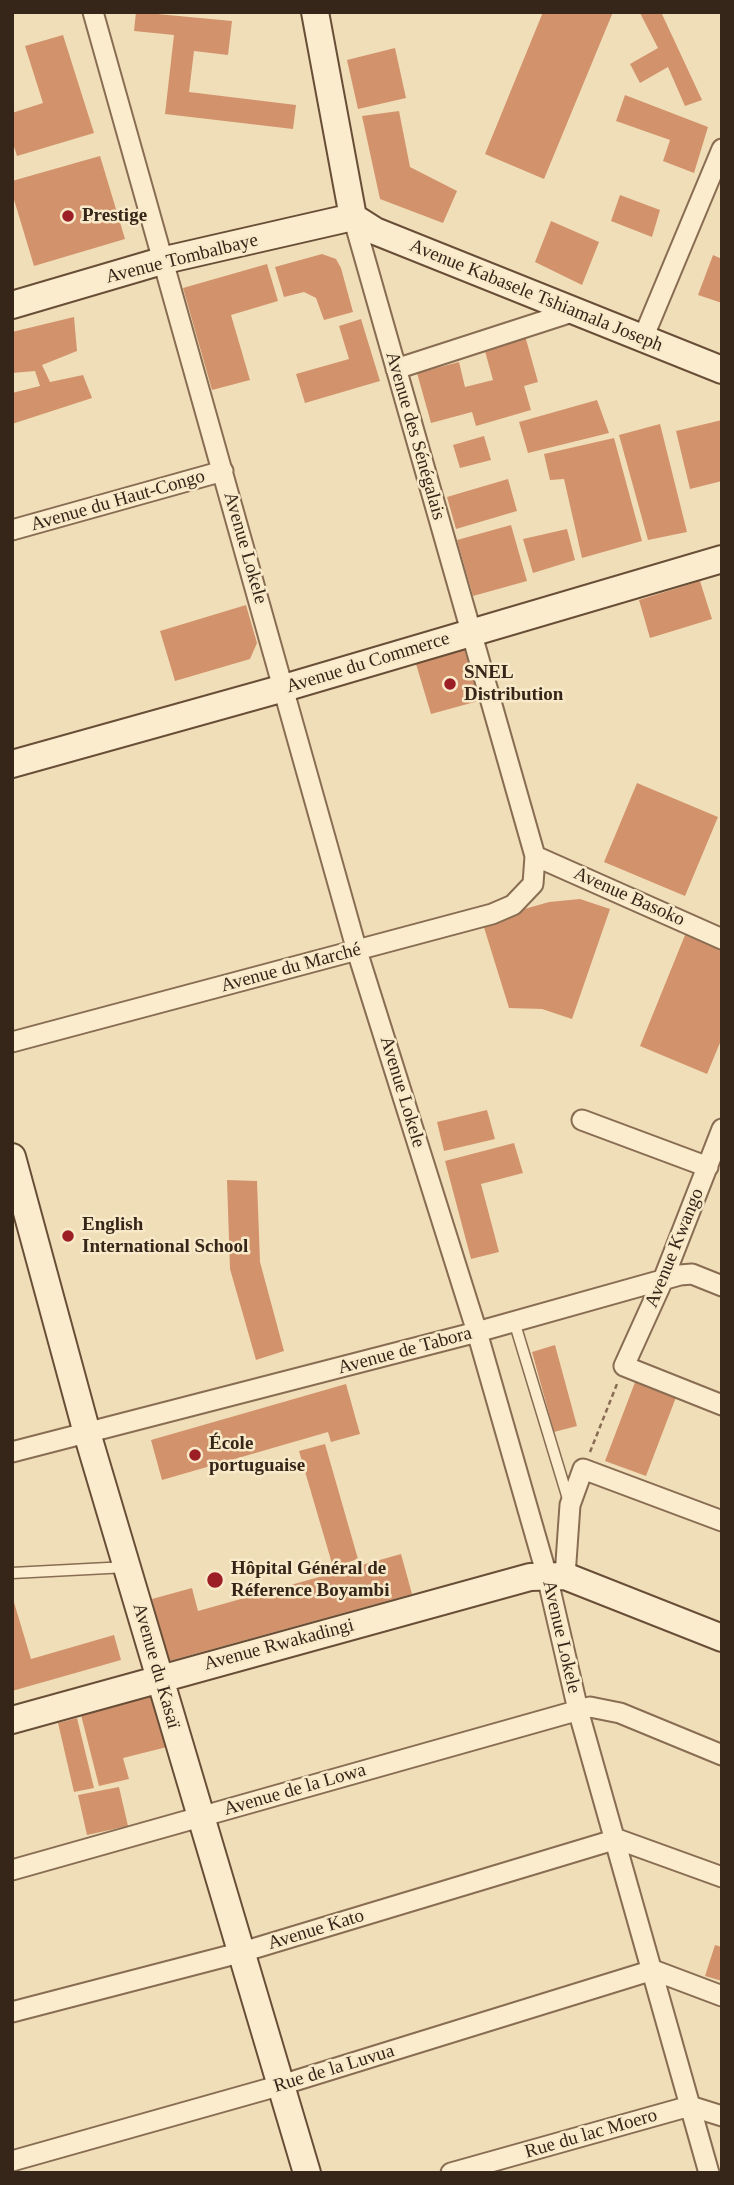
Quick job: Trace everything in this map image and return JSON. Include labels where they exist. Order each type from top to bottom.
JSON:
[{"type":"street","name":"Avenue Lokele","points":[[93,12],[165,260],[357,951],[556,1576],[578,1710],[617,1839],[709,2173]]},
{"type":"street","name":"Avenue des Sénégalais","points":[[314,12],[353,217],[535,856]]},
{"type":"street","points":[[643,338],[722,149]]},
{"type":"street","name":"Avenue Tombalbaye","points":[[12,305],[165,260],[353,217]]},
{"type":"street","name":"Avenue Kabasele Tshiamala Joseph","points":[[353,217],[375,231],[722,370]]},
{"type":"street","points":[[396,369],[572,312]]},
{"type":"street","name":"Avenue du Haut-Congo","points":[[12,530],[223,471]]},
{"type":"street","name":"Avenue du Commerce","points":[[12,764],[284,688],[722,559]]},
{"type":"street","name":"Avenue Basoko","points":[[535,856],[722,939]]},
{"type":"street","name":"Avenue du Marché","points":[[12,1042],[357,951],[513,905],[534,884],[535,856]]},
{"type":"street","points":[[582,1120],[708,1167]]},
{"type":"street","name":"Avenue Kwango","points":[[624,1366],[663,1280],[722,1129]]},
{"type":"street","name":"Avenue du Kasaï","points":[[12,1157],[87,1433],[278,2086],[307,2173]]},
{"type":"street","name":"Avenue de Tabora","points":[[12,1452],[477,1332],[663,1280],[692,1274],[722,1286]]},
{"type":"street","points":[[624,1366],[722,1405]]},
{"type":"street","points":[[722,1521],[583,1469],[570,1505],[556,1576],[722,1638]]},
{"type":"street","name":"Avenue Rwakadingi","points":[[12,1720],[159,1677],[514,1581],[556,1576]]},
{"type":"street","name":"Avenue de la Lowa","points":[[12,1870],[578,1710],[601,1707],[722,1755]]},
{"type":"street","points":[[617,1839],[722,1877]]},
{"type":"street","name":"Avenue Kato","points":[[12,2012],[239,1953],[617,1839]]},
{"type":"street","points":[[653,1970],[722,1996]]},
{"type":"street","name":"Rue de la Luvua","points":[[12,2163],[278,2086],[653,1970]]},
{"type":"street","points":[[690,2106],[722,2116]]},
{"type":"street","name":"Rue du lac Moero","points":[[451,2173],[690,2106]]},
{"type":"street","points":[[12,2163],[14,2173]]},
{"type":"lane","points":[[514,1321],[570,1505]]},
{"type":"lane","points":[[12,1573],[127,1567]]},
{"type":"path","points":[[583,1469],[624,1366]]},
{"type":"building","points":[[136,12],[232,21],[228,55],[194,51],[189,92],[296,105],[293,129],[165,114],[174,35],[134,31]]},
{"type":"building","points":[[543,12],[613,12],[544,179],[485,154]]},
{"type":"building","points":[[661,12],[702,100],[685,106],[668,67],[640,83],[630,64],[658,48],[640,13]]},
{"type":"building","points":[[63,35],[94,133],[17,156],[12,140],[12,113],[43,103],[25,46]]},
{"type":"building","points":[[395,48],[406,98],[358,109],[347,60]]},
{"type":"building","points":[[625,95],[708,127],[694,173],[663,161],[670,140],[616,121]]},
{"type":"building","points":[[399,111],[410,167],[457,191],[443,223],[380,199],[362,116]]},
{"type":"building","name":"Prestige","points":[[100,156],[125,239],[34,266],[12,193],[12,181]]},
{"type":"building","points":[[620,195],[660,210],[652,237],[611,221]]},
{"type":"building","points":[[551,221],[599,242],[582,285],[535,262]]},
{"type":"building","points":[[322,254],[336,259],[341,268],[353,312],[324,320],[316,298],[304,292],[284,297],[275,267]]},
{"type":"building","points":[[713,255],[722,259],[722,303],[698,295]]},
{"type":"building","points":[[267,264],[278,301],[231,315],[250,380],[212,390],[183,288]]},
{"type":"building","points":[[74,317],[77,351],[42,365],[50,382],[83,375],[92,398],[12,424],[12,393],[40,386],[35,371],[12,373],[12,332]]},
{"type":"building","points":[[361,319],[380,381],[305,403],[296,374],[349,359],[339,326]]},
{"type":"building","points":[[524,332],[538,382],[524,386],[531,410],[476,426],[472,412],[431,423],[417,373],[459,362],[465,387],[493,380],[483,344]]},
{"type":"building","points":[[597,400],[609,433],[528,453],[519,422]]},
{"type":"building","points":[[722,420],[722,481],[690,489],[676,431]]},
{"type":"building","points":[[660,424],[687,532],[648,540],[619,435]]},
{"type":"building","points":[[484,436],[491,460],[460,468],[453,445]]},
{"type":"building","points":[[614,438],[642,541],[582,558],[564,479],[550,480],[544,454]]},
{"type":"building","points":[[508,479],[517,511],[456,529],[447,497]]},
{"type":"building","points":[[511,525],[527,581],[473,596],[457,540]]},
{"type":"building","points":[[567,529],[575,560],[533,573],[523,539]]},
{"type":"building","points":[[700,581],[712,619],[650,638],[639,600]]},
{"type":"building","points":[[246,605],[257,643],[250,659],[175,681],[160,631]]},
{"type":"building","points":[[467,649],[482,700],[431,714],[416,664]]},
{"type":"building","points":[[637,783],[718,817],[685,896],[604,862]]},
{"type":"building","points":[[580,899],[610,909],[572,1019],[542,1009],[509,1008],[482,921],[549,902]]},
{"type":"building","points":[[685,935],[722,949],[722,1038],[707,1074],[640,1046]]},
{"type":"building","points":[[487,1110],[495,1139],[444,1151],[437,1122]]},
{"type":"building","points":[[514,1143],[523,1173],[481,1184],[499,1252],[471,1259],[445,1161]]},
{"type":"building","points":[[227,1180],[257,1181],[260,1262],[284,1351],[256,1360],[230,1269]]},
{"type":"building","points":[[555,1345],[577,1426],[554,1432],[532,1352]]},
{"type":"building","points":[[637,1377],[678,1392],[646,1476],[605,1461]]},
{"type":"building","points":[[346,1384],[360,1434],[331,1442],[328,1432],[162,1480],[151,1440]]},
{"type":"building","points":[[325,1444],[358,1559],[333,1567],[299,1451]]},
{"type":"building","points":[[401,1554],[412,1594],[169,1661],[152,1599],[192,1588],[198,1611]]},
{"type":"building","points":[[13,1599],[31,1659],[114,1635],[121,1660],[12,1691]]},
{"type":"building","points":[[153,1692],[167,1747],[123,1758],[129,1779],[99,1786],[80,1711]]},
{"type":"building","points":[[77,1718],[94,1788],[74,1792],[58,1723]]},
{"type":"building","points":[[119,1787],[128,1826],[87,1835],[78,1795]]},
{"type":"building","points":[[715,1945],[722,1947],[722,1981],[705,1976]]},
{"type":"place","name":"Prestige","points":[[68,216]]},
{"type":"place","name":"SNEL Distribution","points":[[450,684]]},
{"type":"place","name":"English International School","points":[[68,1236]]},
{"type":"place","name":"École portuguaise","points":[[195,1455]]},
{"type":"place","name":"Hôpital Général de Réference Boyambi","points":[[215,1580]]}]
